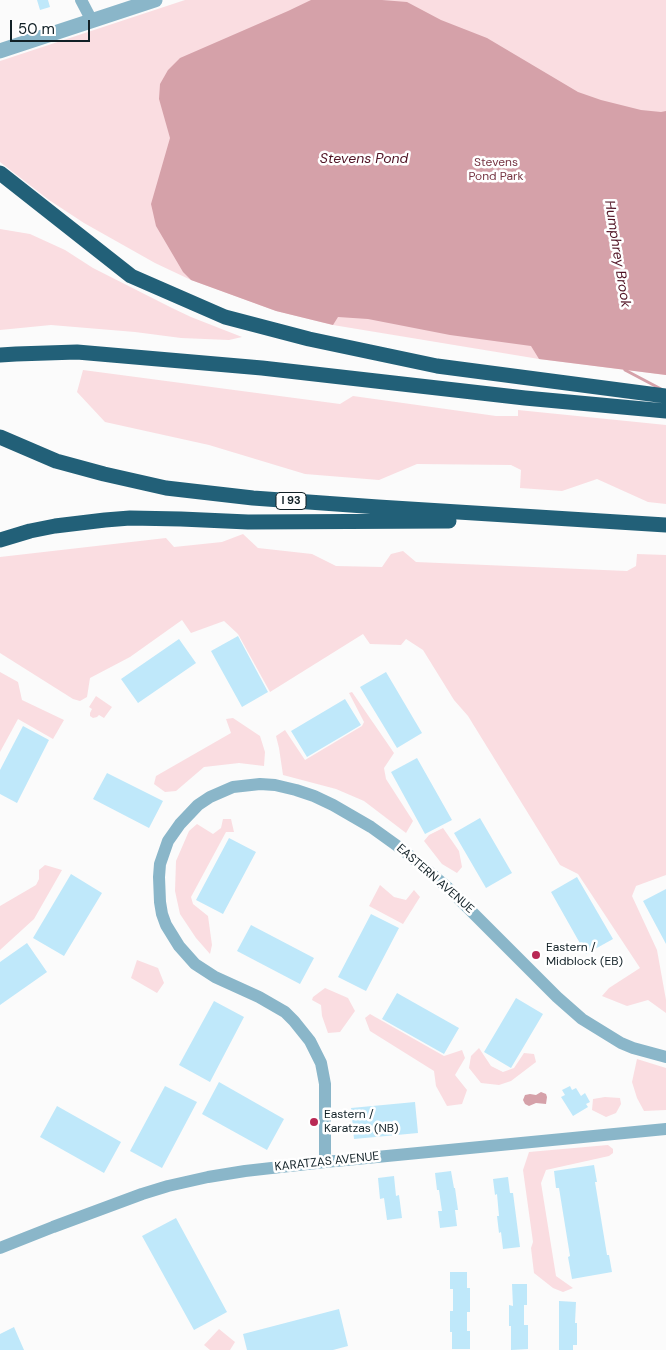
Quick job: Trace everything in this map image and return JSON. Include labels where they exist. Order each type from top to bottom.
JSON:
[{"type":"highway","points":[[0,173],[131,276],[225,317],[309,339],[437,366],[666,396]]},
{"type":"highway","points":[[0,356],[77,352],[262,368],[524,398],[666,411]]},
{"type":"highway","name":"I 93","points":[[0,437],[56,460],[104,474],[166,488],[253,498],[666,525]]},
{"type":"highway","points":[[0,540],[55,526],[130,518],[181,518],[248,522],[591,520]]},
{"type":"street","points":[[81,0],[92,21]]},
{"type":"street","points":[[0,51],[155,0]]},
{"type":"street","name":"EASTERN AVENUE","points":[[325,1162],[324,1084],[321,1063],[310,1041],[294,1021],[279,1008],[214,977],[195,964],[179,946],[166,926],[162,914],[159,895],[160,864],[168,841],[180,824],[198,805],[210,797],[233,787],[260,784],[296,790],[314,796],[371,827],[440,880],[557,997],[582,1019],[633,1048],[666,1057]]},
{"type":"street","name":"KARATZAS AVENUE","points":[[0,1248],[115,1204],[168,1186],[208,1177],[325,1162],[666,1129]]},
{"type":"green space","name":"Stevens Pond","points":[[185,0],[666,0],[666,375],[539,359],[333,325],[276,311],[191,280],[155,263],[84,223],[49,200],[0,162],[0,61]]},
{"type":"green space","points":[[0,229],[30,234],[65,250],[93,268],[172,308],[242,337],[229,340],[181,338],[51,325],[0,330]]},
{"type":"green space","points":[[83,370],[340,404],[353,396],[496,416],[518,416],[518,410],[666,425],[666,504],[648,502],[597,479],[562,491],[520,488],[521,470],[511,465],[417,464],[379,480],[305,474],[209,445],[105,422],[77,392]]},
{"type":"green space","points":[[243,534],[258,548],[312,554],[336,566],[382,567],[391,554],[403,551],[416,562],[627,571],[636,566],[637,554],[666,555],[666,875],[636,886],[632,896],[657,950],[666,1000],[666,1013],[648,1000],[627,1006],[602,996],[609,988],[640,968],[578,874],[560,865],[468,716],[454,700],[423,650],[406,639],[401,645],[370,644],[363,634],[270,692],[238,634],[224,621],[191,633],[182,620],[130,657],[90,678],[87,697],[80,701],[73,699],[0,653],[0,557],[166,538],[174,547],[222,542]]},
{"type":"green space","points":[[0,672],[18,682],[22,700],[64,720],[53,739],[18,719],[0,752]]},
{"type":"green space","points":[[352,692],[394,753],[384,768],[386,779],[413,821],[406,833],[364,801],[336,789],[283,775],[276,736],[285,730],[305,760],[362,726],[364,722],[349,693]]},
{"type":"green space","points":[[96,696],[112,707],[104,718],[99,715],[93,718],[90,716],[92,709],[89,707]]},
{"type":"green space","points":[[233,718],[260,736],[265,752],[264,766],[239,763],[204,767],[176,791],[165,792],[154,784],[156,776],[231,733],[226,719]]},
{"type":"green space","points":[[223,819],[231,819],[234,832],[226,832],[191,897],[193,904],[208,916],[212,945],[210,954],[196,938],[180,914],[175,891],[176,861],[189,831],[197,824],[213,834],[221,828]]},
{"type":"green space","points":[[443,828],[459,851],[462,867],[457,873],[442,864],[424,841],[429,835]]},
{"type":"green space","points":[[45,865],[62,870],[34,919],[0,950],[0,906],[36,885],[39,879],[39,870]]},
{"type":"green space","points":[[380,885],[394,897],[406,900],[414,890],[420,897],[403,924],[369,906]]},
{"type":"green space","points":[[137,960],[158,968],[164,983],[157,993],[131,978]]},
{"type":"green space","points":[[325,988],[348,998],[355,1011],[340,1032],[328,1033],[322,1016],[321,1005],[312,1000],[313,997]]},
{"type":"green space","points":[[370,1014],[444,1056],[462,1050],[465,1058],[455,1075],[467,1090],[462,1104],[447,1106],[436,1086],[434,1071],[370,1031],[365,1018]]},
{"type":"green space","points":[[479,1048],[491,1066],[503,1072],[514,1068],[524,1053],[534,1054],[536,1062],[511,1081],[499,1085],[481,1083],[469,1068],[471,1056]]},
{"type":"green space","points":[[637,1059],[666,1068],[666,1110],[644,1111],[632,1082]]},
{"type":"green space","points":[[605,1097],[620,1098],[621,1104],[616,1113],[606,1117],[592,1110],[593,1099]]},
{"type":"green space","points":[[608,1145],[613,1149],[613,1153],[609,1156],[546,1170],[541,1183],[556,1276],[573,1288],[563,1292],[553,1288],[534,1273],[531,1248],[533,1242],[523,1170],[529,1152]]},
{"type":"green space","points":[[219,1329],[235,1342],[230,1350],[210,1350],[204,1345]]},
{"type":"water","name":"Stevens Pond","points":[[311,0],[407,2],[441,20],[487,38],[578,92],[641,110],[666,111],[666,375],[539,359],[531,346],[450,335],[368,319],[338,317],[333,325],[276,311],[191,280],[183,272],[156,226],[151,204],[170,138],[159,99],[160,84],[168,70],[180,58]]},
{"type":"water","points":[[541,1092],[546,1094],[546,1104],[536,1103],[529,1106],[525,1104],[523,1100],[525,1095],[536,1095]]},
{"type":"building","points":[[37,0],[48,0],[50,7],[40,10]]},
{"type":"building","points":[[238,636],[268,692],[242,707],[211,651]]},
{"type":"building","points":[[179,639],[196,663],[138,703],[121,679]]},
{"type":"building","points":[[386,672],[422,733],[397,748],[360,687]]},
{"type":"building","points":[[345,699],[361,725],[307,757],[291,731]]},
{"type":"building","points":[[23,726],[49,740],[17,803],[0,794],[0,770]]},
{"type":"building","points":[[417,758],[452,820],[425,834],[391,772]]},
{"type":"building","points":[[107,773],[163,801],[149,828],[93,799]]},
{"type":"building","points":[[480,818],[512,873],[486,888],[454,833]]},
{"type":"building","points":[[229,838],[256,852],[223,914],[196,900]]},
{"type":"building","points":[[71,874],[102,893],[64,956],[33,938]]},
{"type":"building","points":[[577,877],[613,939],[586,954],[551,892]]},
{"type":"building","points":[[666,889],[666,944],[643,901]]},
{"type":"building","points":[[371,914],[399,928],[366,991],[338,977]]},
{"type":"building","points":[[251,925],[314,958],[300,984],[237,951]]},
{"type":"building","points":[[27,943],[47,972],[0,1005],[0,962]]},
{"type":"building","points":[[397,993],[459,1028],[444,1054],[382,1019]]},
{"type":"building","points":[[516,998],[543,1014],[511,1068],[484,1052]]},
{"type":"building","points":[[214,1001],[244,1017],[210,1082],[179,1065]]},
{"type":"building","points":[[219,1082],[284,1119],[267,1150],[202,1114]]},
{"type":"building","points":[[165,1086],[197,1102],[162,1168],[130,1151]]},
{"type":"building","points":[[570,1086],[572,1090],[576,1088],[581,1096],[585,1093],[590,1102],[586,1104],[588,1107],[573,1116],[561,1097],[565,1095],[562,1090]]},
{"type":"building","points":[[415,1102],[418,1133],[354,1139],[351,1108]]},
{"type":"building","points":[[57,1106],[121,1142],[104,1173],[40,1137]]},
{"type":"building","points":[[594,1165],[607,1255],[609,1255],[612,1272],[572,1279],[559,1188],[556,1188],[554,1171]]},
{"type":"building","points":[[451,1171],[458,1210],[455,1210],[457,1226],[440,1228],[438,1211],[442,1211],[435,1173]]},
{"type":"building","points":[[394,1176],[396,1196],[399,1195],[402,1218],[387,1220],[384,1198],[380,1199],[378,1178]]},
{"type":"building","points":[[508,1177],[510,1193],[513,1193],[520,1247],[503,1249],[497,1216],[499,1216],[497,1194],[495,1195],[493,1179]]},
{"type":"building","points":[[176,1218],[227,1312],[194,1330],[142,1236]]},
{"type":"building","points":[[450,1272],[467,1272],[467,1288],[470,1288],[470,1312],[467,1312],[467,1331],[470,1331],[470,1349],[452,1349],[450,1311],[453,1311],[453,1289],[450,1289]]},
{"type":"building","points":[[512,1284],[527,1284],[527,1305],[524,1305],[524,1325],[528,1325],[528,1349],[511,1350],[509,1305],[513,1306]]},
{"type":"building","points":[[559,1301],[576,1302],[577,1345],[573,1345],[573,1350],[559,1350]]},
{"type":"building","points":[[339,1309],[348,1346],[333,1350],[247,1350],[243,1334]]},
{"type":"building","points":[[14,1327],[24,1350],[0,1350],[0,1334]]},
{"type":"waterway","name":"Humphrey Brook","points":[[624,367],[625,370],[661,389]]},
{"type":"place","name":"Eastern / Midblock (EB)","points":[[536,955]]},
{"type":"place","name":"Eastern / Karatzas (NB)","points":[[314,1122]]},
{"type":"park label","name":"Stevens Pond Park","points":[[496,170]]}]
